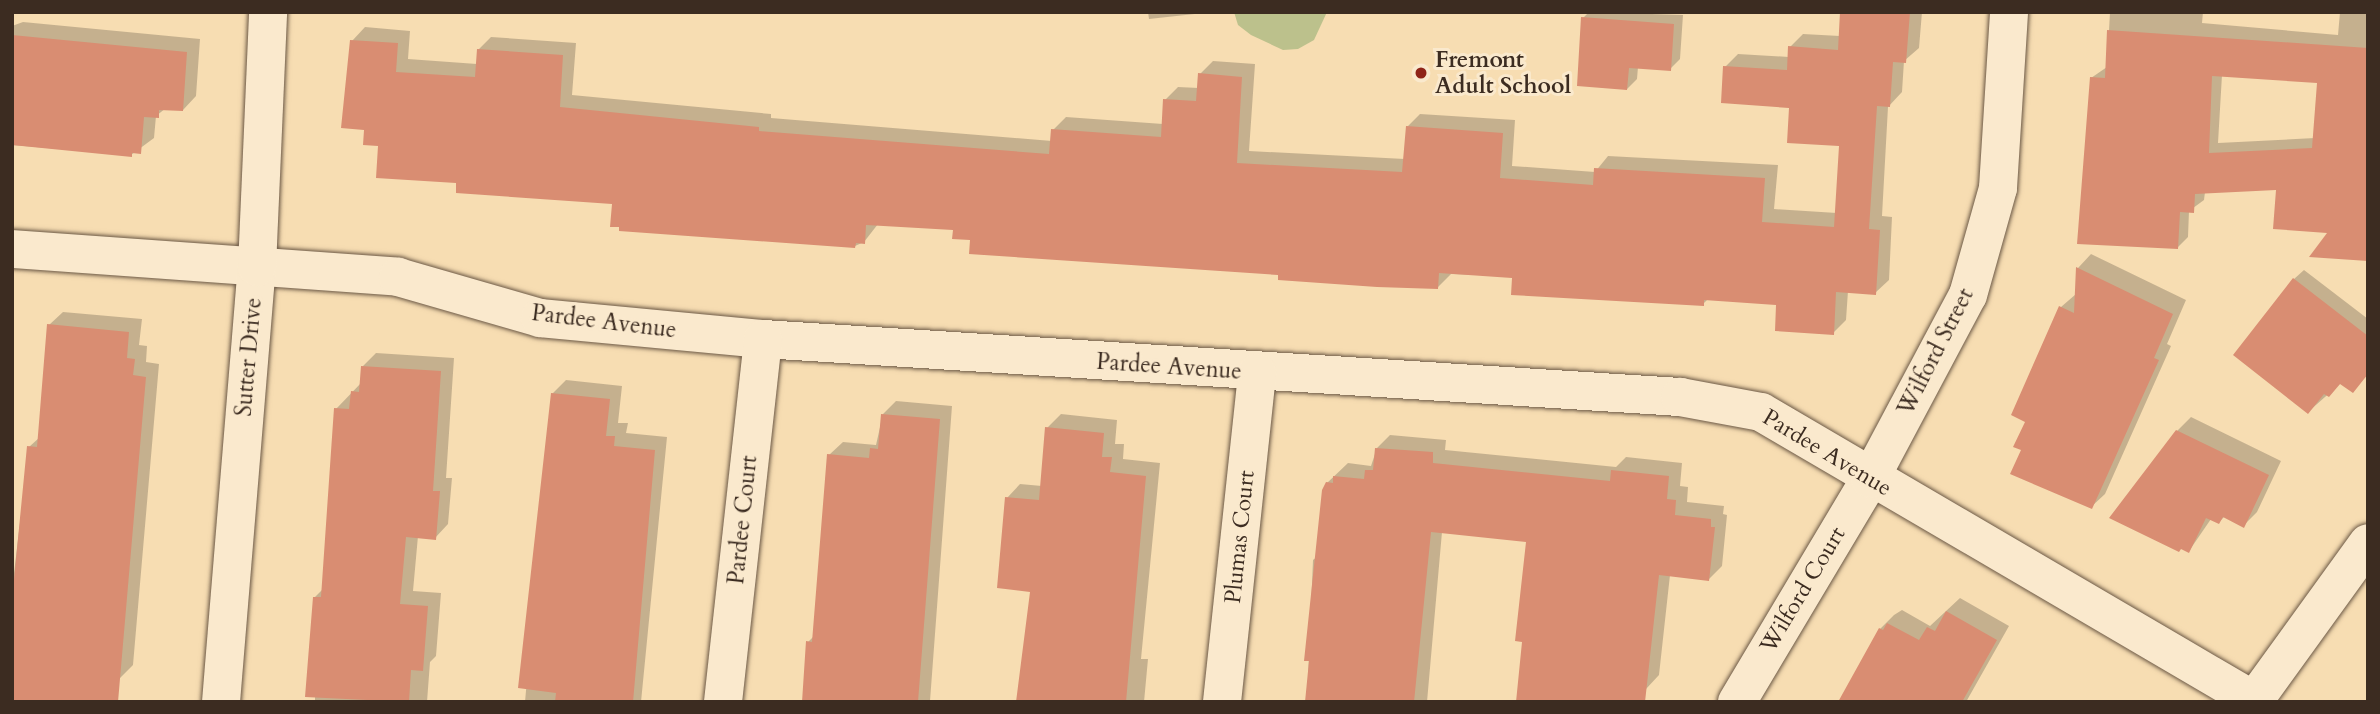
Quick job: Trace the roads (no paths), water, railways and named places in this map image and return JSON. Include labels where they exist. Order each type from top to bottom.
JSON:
[{"type":"street","name":"Sutter Drive","points":[[221,702],[257,267],[268,12]]},
{"type":"street","name":"Wilford Street","points":[[1870,479],[1968,295],[1998,188],[2009,12]]},
{"type":"street","name":"Pardee Avenue","points":[[12,249],[398,277],[540,318],[763,339],[1257,373],[1680,397],[1761,412],[1870,479],[2253,701]]},
{"type":"street","name":"Pardee Court","points":[[723,702],[763,339]]},
{"type":"street","name":"Plumas Court","points":[[1222,702],[1257,373]]},
{"type":"street","name":"Wilford Court","points":[[1737,702],[1870,479]]},
{"type":"street","points":[[2253,701],[2368,543]]},
{"type":"place","name":"Fremont Adult School","points":[[1421,73]]}]
